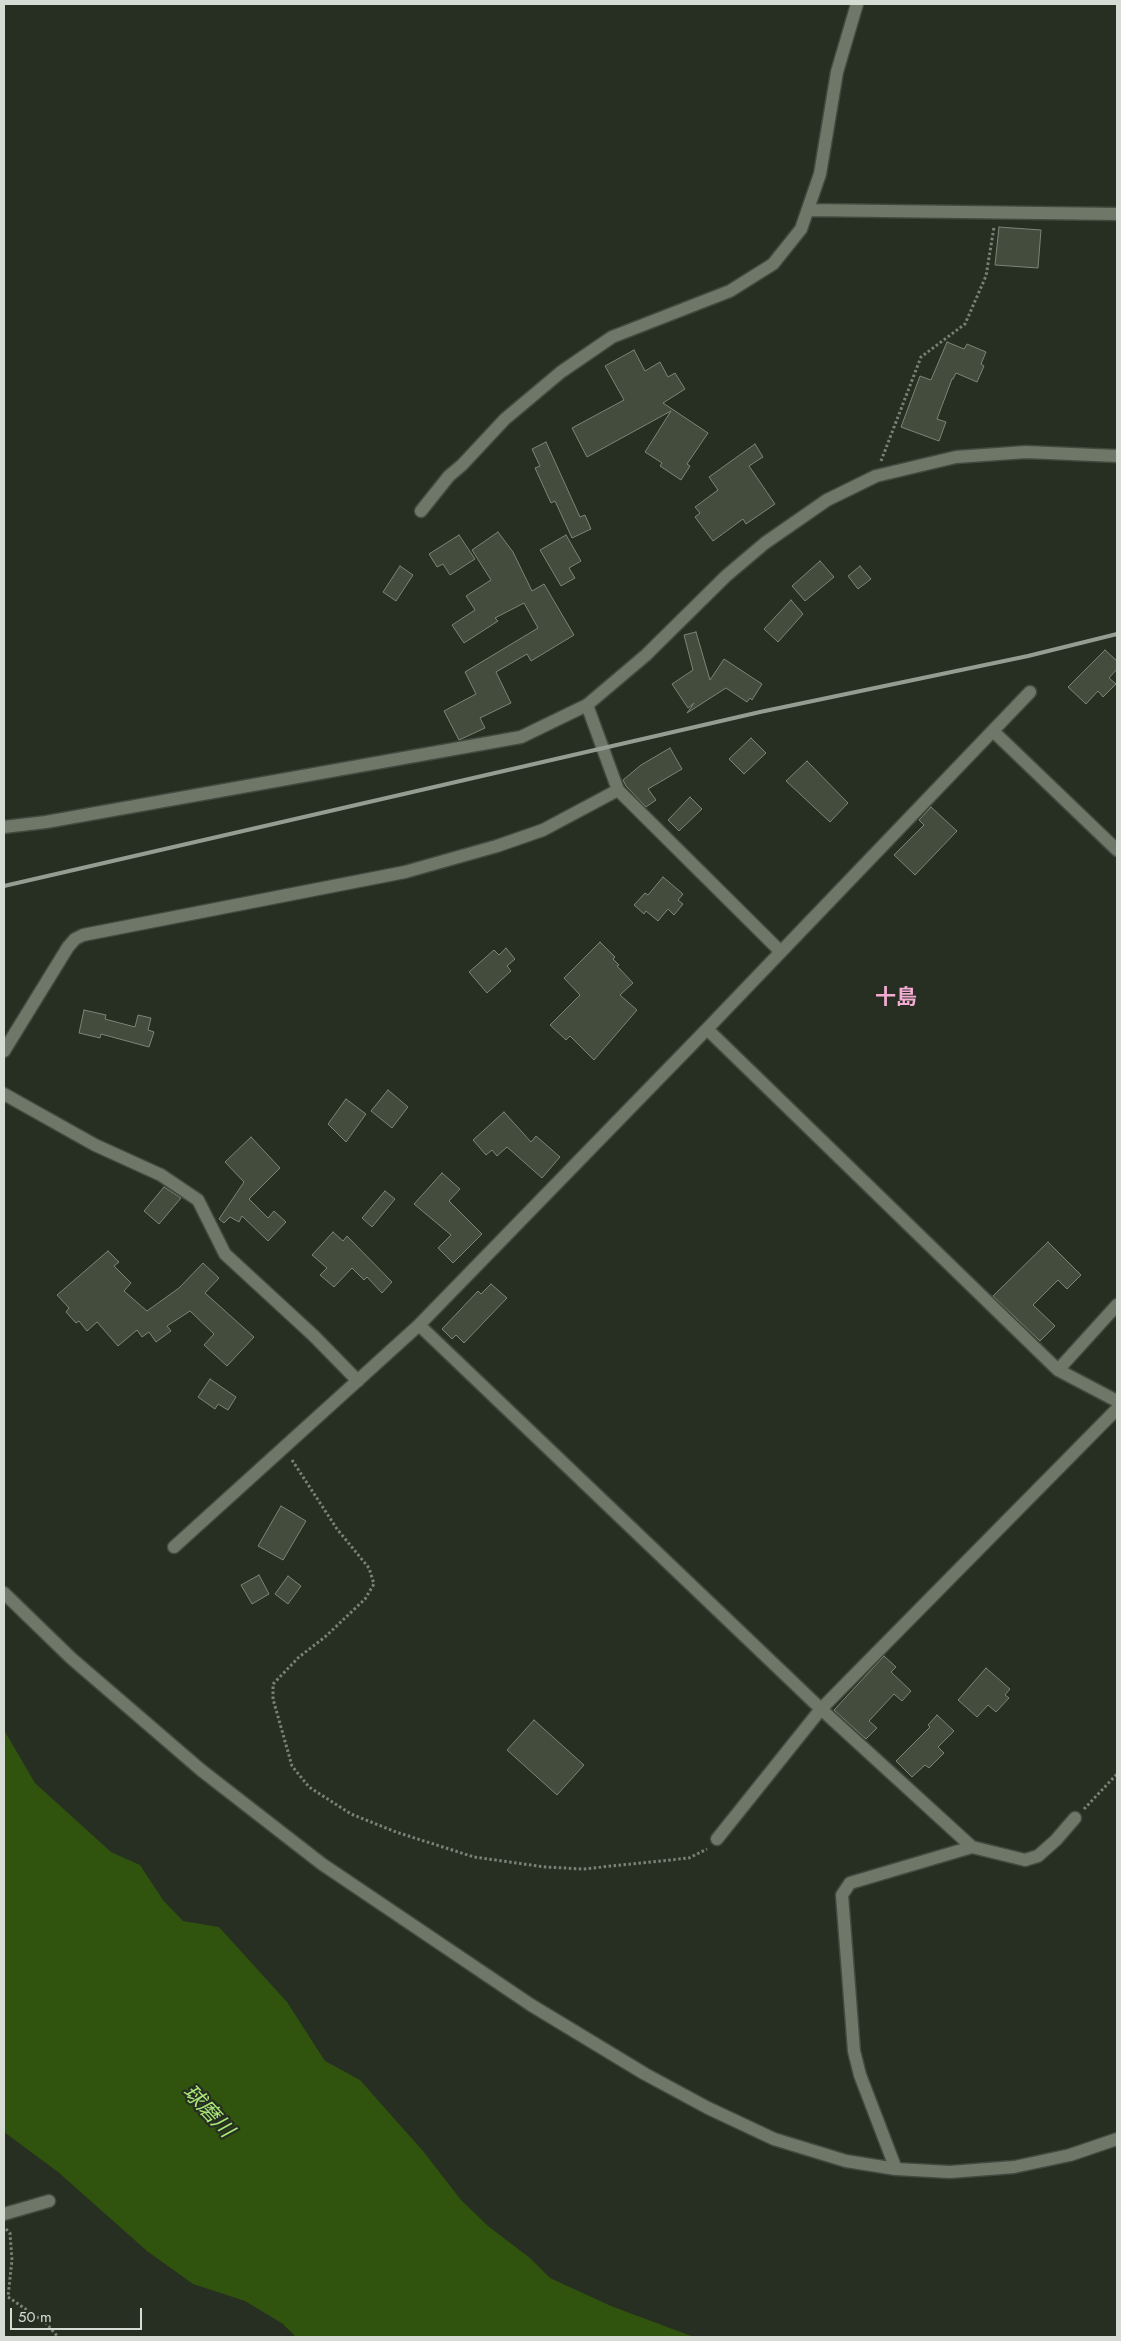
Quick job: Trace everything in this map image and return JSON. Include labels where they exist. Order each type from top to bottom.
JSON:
[{"type":"street","points":[[421,512],[448,476],[462,465],[505,419],[560,372],[612,337],[730,291],[773,264],[801,229],[820,174],[837,72],[857,4]]},
{"type":"street","points":[[808,210],[996,214],[1117,214]]},
{"type":"street","points":[[4,827],[46,822],[520,737],[587,705],[646,655],[726,576],[765,543],[827,500],[876,476],[956,457],[1026,452],[1117,456]]},
{"type":"street","points":[[174,1546],[419,1325],[1030,692]]},
{"type":"street","points":[[587,705],[618,790],[781,952]]},
{"type":"street","points":[[993,731],[1117,850]]},
{"type":"street","points":[[4,1051],[68,946],[75,939],[83,935],[405,872],[497,846],[544,830],[618,790]]},
{"type":"street","points":[[707,1028],[1058,1370],[1117,1402]]},
{"type":"street","points":[[4,1094],[96,1145],[161,1175],[198,1200],[213,1225],[225,1254],[314,1336],[358,1381]]},
{"type":"street","points":[[1058,1370],[1117,1305]]},
{"type":"street","points":[[419,1325],[821,1709],[972,1846],[1025,1860],[1038,1856],[1056,1840],[1075,1818]]},
{"type":"street","points":[[717,1839],[821,1709],[1117,1410]]},
{"type":"street","points":[[4,1593],[71,1658],[208,1776],[322,1864],[531,2005],[645,2074],[708,2108],[774,2139],[846,2161],[896,2169],[950,2172],[1014,2167],[1070,2155],[1117,2139]]},
{"type":"street","points":[[896,2169],[860,2075],[854,2051],[842,1895],[850,1883],[972,1846]]},
{"type":"street","points":[[4,2214],[49,2201]]},
{"type":"path","points":[[876,476],[921,357],[965,324],[986,276],[996,214]]},
{"type":"path","points":[[283,1447],[337,1529],[369,1568],[374,1584],[365,1599],[299,1657],[273,1684],[273,1699],[292,1766],[309,1787],[351,1814],[396,1832],[474,1857],[545,1867],[584,1869],[689,1858],[704,1852],[717,1839]]},
{"type":"path","points":[[1075,1818],[1117,1774]]},
{"type":"path","points":[[4,2226],[10,2233],[12,2260],[8,2297],[46,2323],[58,2337]]},
{"type":"path","points":[[4,2236],[10,2233]]},
{"type":"water","name":"球磨川","points":[[4,1730],[35,1783],[111,1852],[140,1865],[163,1900],[183,1921],[219,1927],[287,2002],[325,2061],[360,2080],[423,2151],[461,2200],[488,2226],[530,2258],[550,2278],[611,2306],[694,2337],[296,2337],[283,2324],[245,2301],[193,2284],[147,2251],[58,2172],[4,2132]]},
{"type":"building","points":[[999,227],[1041,230],[1038,268],[995,265]]},
{"type":"building","points":[[947,342],[964,349],[967,344],[986,352],[981,364],[984,366],[977,382],[956,373],[952,379],[937,419],[946,422],[939,441],[901,427],[920,376],[931,380]]},
{"type":"building","points":[[634,350],[645,371],[660,362],[668,377],[675,373],[685,389],[663,403],[708,433],[687,464],[690,466],[681,480],[660,466],[662,463],[645,452],[671,411],[587,457],[572,428],[624,400],[605,366]]},
{"type":"building","points":[[546,442],[580,517],[585,515],[591,529],[572,538],[555,501],[551,503],[535,468],[540,466],[532,449]]},
{"type":"building","points":[[755,444],[763,457],[749,466],[775,504],[746,524],[743,519],[713,541],[695,517],[700,513],[695,507],[718,490],[709,477]]},
{"type":"building","points":[[498,532],[513,552],[532,591],[544,584],[574,635],[531,661],[527,654],[496,672],[511,703],[480,718],[485,728],[459,740],[444,711],[476,694],[465,672],[538,628],[524,603],[495,618],[498,621],[464,643],[452,625],[475,610],[466,596],[491,580],[472,550]]},
{"type":"building","points":[[459,535],[475,559],[450,575],[443,564],[437,567],[429,554]]},
{"type":"building","points":[[566,535],[581,561],[569,568],[575,578],[561,586],[540,550]]},
{"type":"building","points":[[820,561],[834,577],[805,601],[792,586]]},
{"type":"building","points":[[400,566],[413,575],[396,601],[383,592]]},
{"type":"building","points":[[860,566],[871,579],[858,589],[848,576]]},
{"type":"building","points":[[791,600],[803,614],[778,642],[764,629]]},
{"type":"building","points":[[696,632],[710,680],[724,659],[762,684],[752,700],[750,698],[747,702],[726,688],[687,713],[694,703],[688,708],[672,684],[693,670],[684,635]]},
{"type":"building","points":[[1105,650],[1117,661],[1117,669],[1109,678],[1116,684],[1103,697],[1098,691],[1086,704],[1068,687]]},
{"type":"building","points":[[751,738],[766,753],[744,774],[729,759]]},
{"type":"building","points":[[670,748],[682,769],[648,789],[656,800],[646,807],[626,786],[623,780],[641,765]]},
{"type":"building","points":[[807,761],[848,803],[830,822],[786,781]]},
{"type":"building","points":[[690,797],[702,809],[679,831],[668,820]]},
{"type":"building","points":[[931,807],[957,831],[915,875],[894,855],[924,825],[919,820]]},
{"type":"building","points":[[663,877],[683,894],[678,900],[683,904],[674,915],[668,909],[658,921],[646,911],[644,914],[634,905],[645,893],[648,895]]},
{"type":"building","points":[[600,942],[615,957],[613,959],[619,965],[617,966],[633,983],[620,995],[637,1010],[594,1060],[570,1036],[566,1040],[550,1025],[580,995],[564,978]]},
{"type":"building","points":[[506,948],[515,959],[507,966],[511,971],[487,993],[469,972],[494,950],[499,955]]},
{"type":"building","points":[[84,1010],[106,1015],[105,1019],[135,1027],[138,1015],[151,1018],[148,1030],[154,1032],[149,1047],[101,1034],[100,1038],[79,1033]]},
{"type":"building","points":[[388,1090],[408,1107],[392,1128],[371,1111]]},
{"type":"building","points":[[346,1099],[366,1114],[346,1142],[328,1124]]},
{"type":"building","points":[[504,1112],[531,1142],[536,1136],[560,1157],[542,1178],[507,1147],[497,1156],[492,1150],[486,1155],[473,1140]]},
{"type":"building","points":[[251,1137],[280,1168],[249,1199],[268,1218],[274,1211],[286,1222],[268,1241],[242,1216],[239,1222],[230,1217],[224,1223],[219,1219],[244,1182],[225,1162]]},
{"type":"building","points":[[442,1173],[460,1189],[449,1201],[482,1234],[453,1263],[438,1248],[451,1235],[414,1204]]},
{"type":"building","points":[[164,1187],[181,1198],[159,1224],[144,1211]]},
{"type":"building","points":[[385,1191],[395,1199],[372,1227],[362,1218]]},
{"type":"building","points":[[333,1232],[343,1241],[347,1236],[392,1282],[382,1293],[367,1277],[364,1280],[352,1268],[334,1287],[320,1275],[327,1268],[312,1255]]},
{"type":"building","points":[[1048,1242],[1081,1275],[1067,1289],[1058,1280],[1033,1305],[1055,1326],[1040,1341],[993,1296]]},
{"type":"building","points":[[108,1251],[119,1262],[114,1266],[131,1283],[124,1291],[147,1311],[179,1288],[203,1263],[219,1278],[205,1293],[254,1337],[227,1366],[204,1345],[214,1334],[190,1311],[167,1326],[171,1331],[156,1342],[149,1332],[142,1337],[137,1330],[118,1346],[97,1322],[87,1331],[79,1321],[76,1323],[66,1312],[69,1308],[57,1295]]},
{"type":"building","points":[[491,1284],[507,1298],[464,1343],[456,1335],[452,1339],[442,1329],[478,1291],[481,1294]]},
{"type":"building","points":[[210,1379],[236,1397],[228,1410],[218,1404],[215,1409],[198,1397]]},
{"type":"building","points":[[281,1506],[306,1521],[283,1560],[258,1546]]},
{"type":"building","points":[[259,1575],[269,1594],[252,1604],[241,1585]]},
{"type":"building","points":[[288,1576],[301,1586],[288,1604],[275,1594]]},
{"type":"building","points":[[884,1656],[896,1667],[891,1672],[911,1691],[902,1701],[894,1694],[869,1721],[877,1728],[866,1739],[834,1710]]},
{"type":"building","points":[[986,1668],[1010,1689],[1005,1695],[1009,1698],[996,1712],[988,1705],[977,1717],[958,1700]]},
{"type":"building","points":[[937,1715],[954,1731],[938,1747],[944,1753],[929,1768],[925,1765],[912,1777],[896,1761],[930,1727],[928,1725]]},
{"type":"building","points":[[534,1720],[584,1765],[557,1795],[507,1750]]},
{"type":"railway","points":[[4,886],[760,712],[1028,656],[1117,634]]},
{"type":"district","name":"十島","points":[[896,999]]}]
